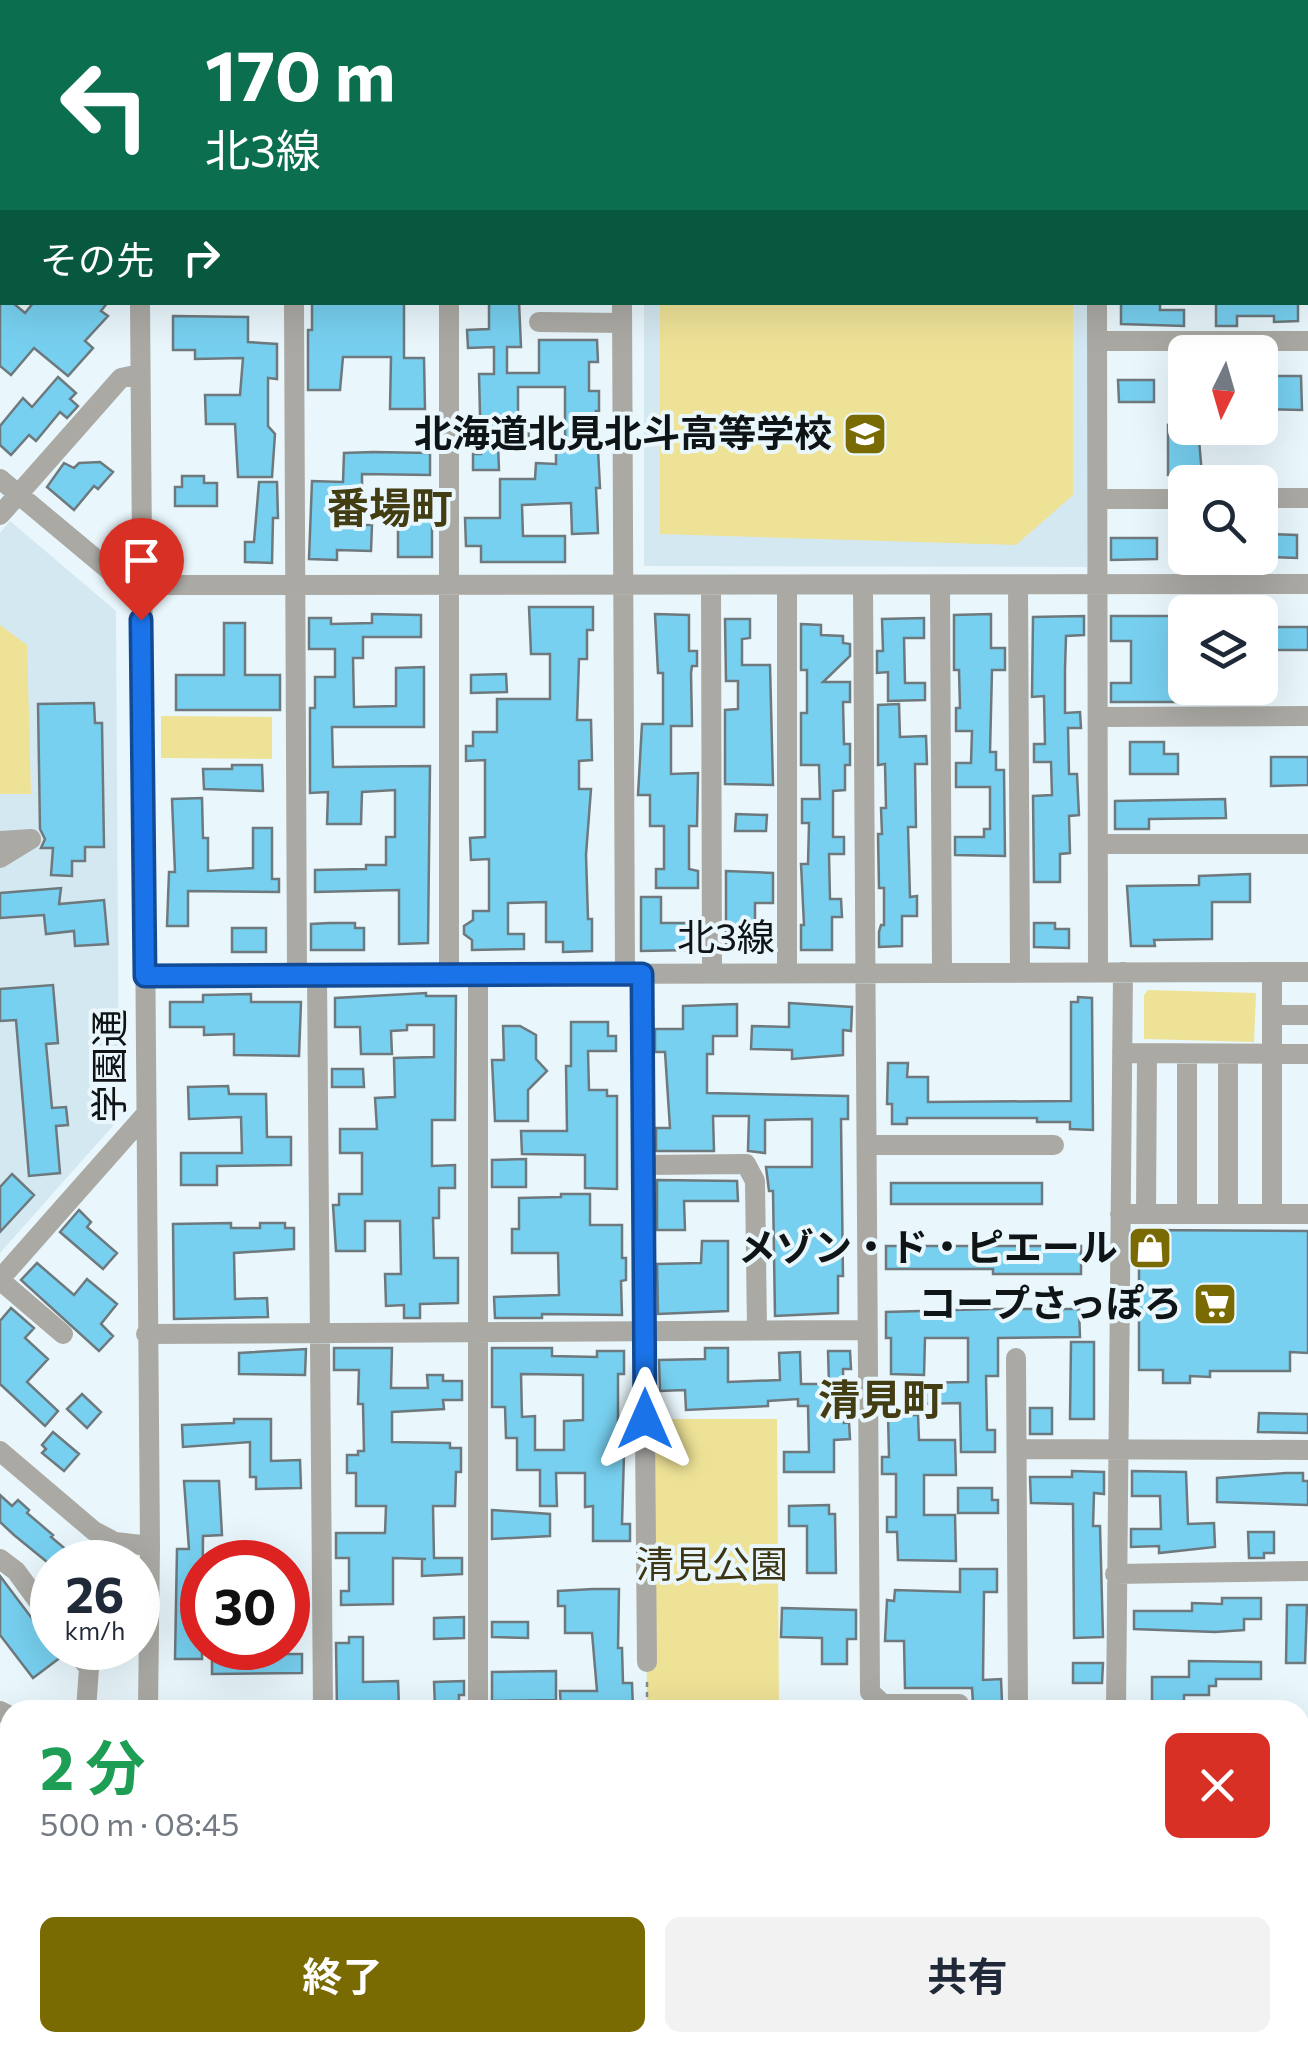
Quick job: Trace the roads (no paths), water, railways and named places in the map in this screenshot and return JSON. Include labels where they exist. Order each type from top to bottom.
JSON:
[{"type":"street","name":"学園通","points":[[140,305],[150,1540]]},
{"type":"street","points":[[294,305],[294,586],[320,1334],[322,1700]]},
{"type":"street","points":[[449,305],[449,973]]},
{"type":"street","points":[[1098,305],[1098,972]]},
{"type":"street","points":[[540,322],[622,313],[621,585],[633,974],[644,1165],[646,1662]]},
{"type":"street","points":[[1097,340],[1308,341]]},
{"type":"street","points":[[0,515],[120,378],[140,374]]},
{"type":"street","points":[[0,479],[115,575],[140,585],[1308,584]]},
{"type":"street","points":[[1278,498],[1308,498]]},
{"type":"street","points":[[1098,499],[1168,499]]},
{"type":"street","points":[[711,585],[712,974]]},
{"type":"street","points":[[787,585],[787,973]]},
{"type":"street","points":[[863,586],[870,1692],[879,1700]]},
{"type":"street","points":[[940,586],[942,972]]},
{"type":"street","points":[[1018,586],[1020,972]]},
{"type":"street","points":[[1100,716],[1308,716]]},
{"type":"street","points":[[0,841],[30,838],[0,858]]},
{"type":"street","points":[[1099,844],[1308,844]]},
{"type":"street","points":[[1116,1700],[1122,972]]},
{"type":"street","points":[[1272,972],[1272,1214]]},
{"type":"street","name":"北3線","points":[[145,976],[1308,972]]},
{"type":"street","points":[[478,974],[478,1700]]},
{"type":"street","points":[[1272,1015],[1308,1015]]},
{"type":"street","points":[[1122,1053],[1308,1054]]},
{"type":"street","points":[[1146,1214],[1147,1054]]},
{"type":"street","points":[[1187,1214],[1188,1054]]},
{"type":"street","points":[[1228,1054],[1228,1214]]},
{"type":"street","points":[[64,1334],[0,1279],[144,1115]]},
{"type":"street","points":[[869,1144],[1054,1145]]},
{"type":"street","points":[[644,1165],[746,1164],[755,1181],[756,1329]]},
{"type":"street","points":[[1120,1214],[1308,1214]]},
{"type":"street","points":[[146,1334],[868,1330]]},
{"type":"street","points":[[1016,1358],[1018,1700]]},
{"type":"street","points":[[1017,1449],[1308,1450]]},
{"type":"street","points":[[0,1451],[94,1530],[112,1540]]},
{"type":"street","points":[[0,1559],[16,1571],[30,1590]]},
{"type":"street","points":[[1115,1574],[1308,1572]]},
{"type":"street","points":[[87,1700],[89,1670]]},
{"type":"street","name":"学園通","points":[[148,1670],[148,1700]]},
{"type":"place","name":"北海道北見北斗高等学校","points":[[865,434]]},
{"type":"place","name":"メゾン・ド・ピエール","points":[[1150,1248]]},
{"type":"place","name":"コープさっぽろ","points":[[1215,1304]]},
{"type":"district","name":"番場町","points":[[390,508]]},
{"type":"district","name":"清見町","points":[[881,1400]]},
{"type":"park label","name":"清見公園","points":[[712,1565]]}]
